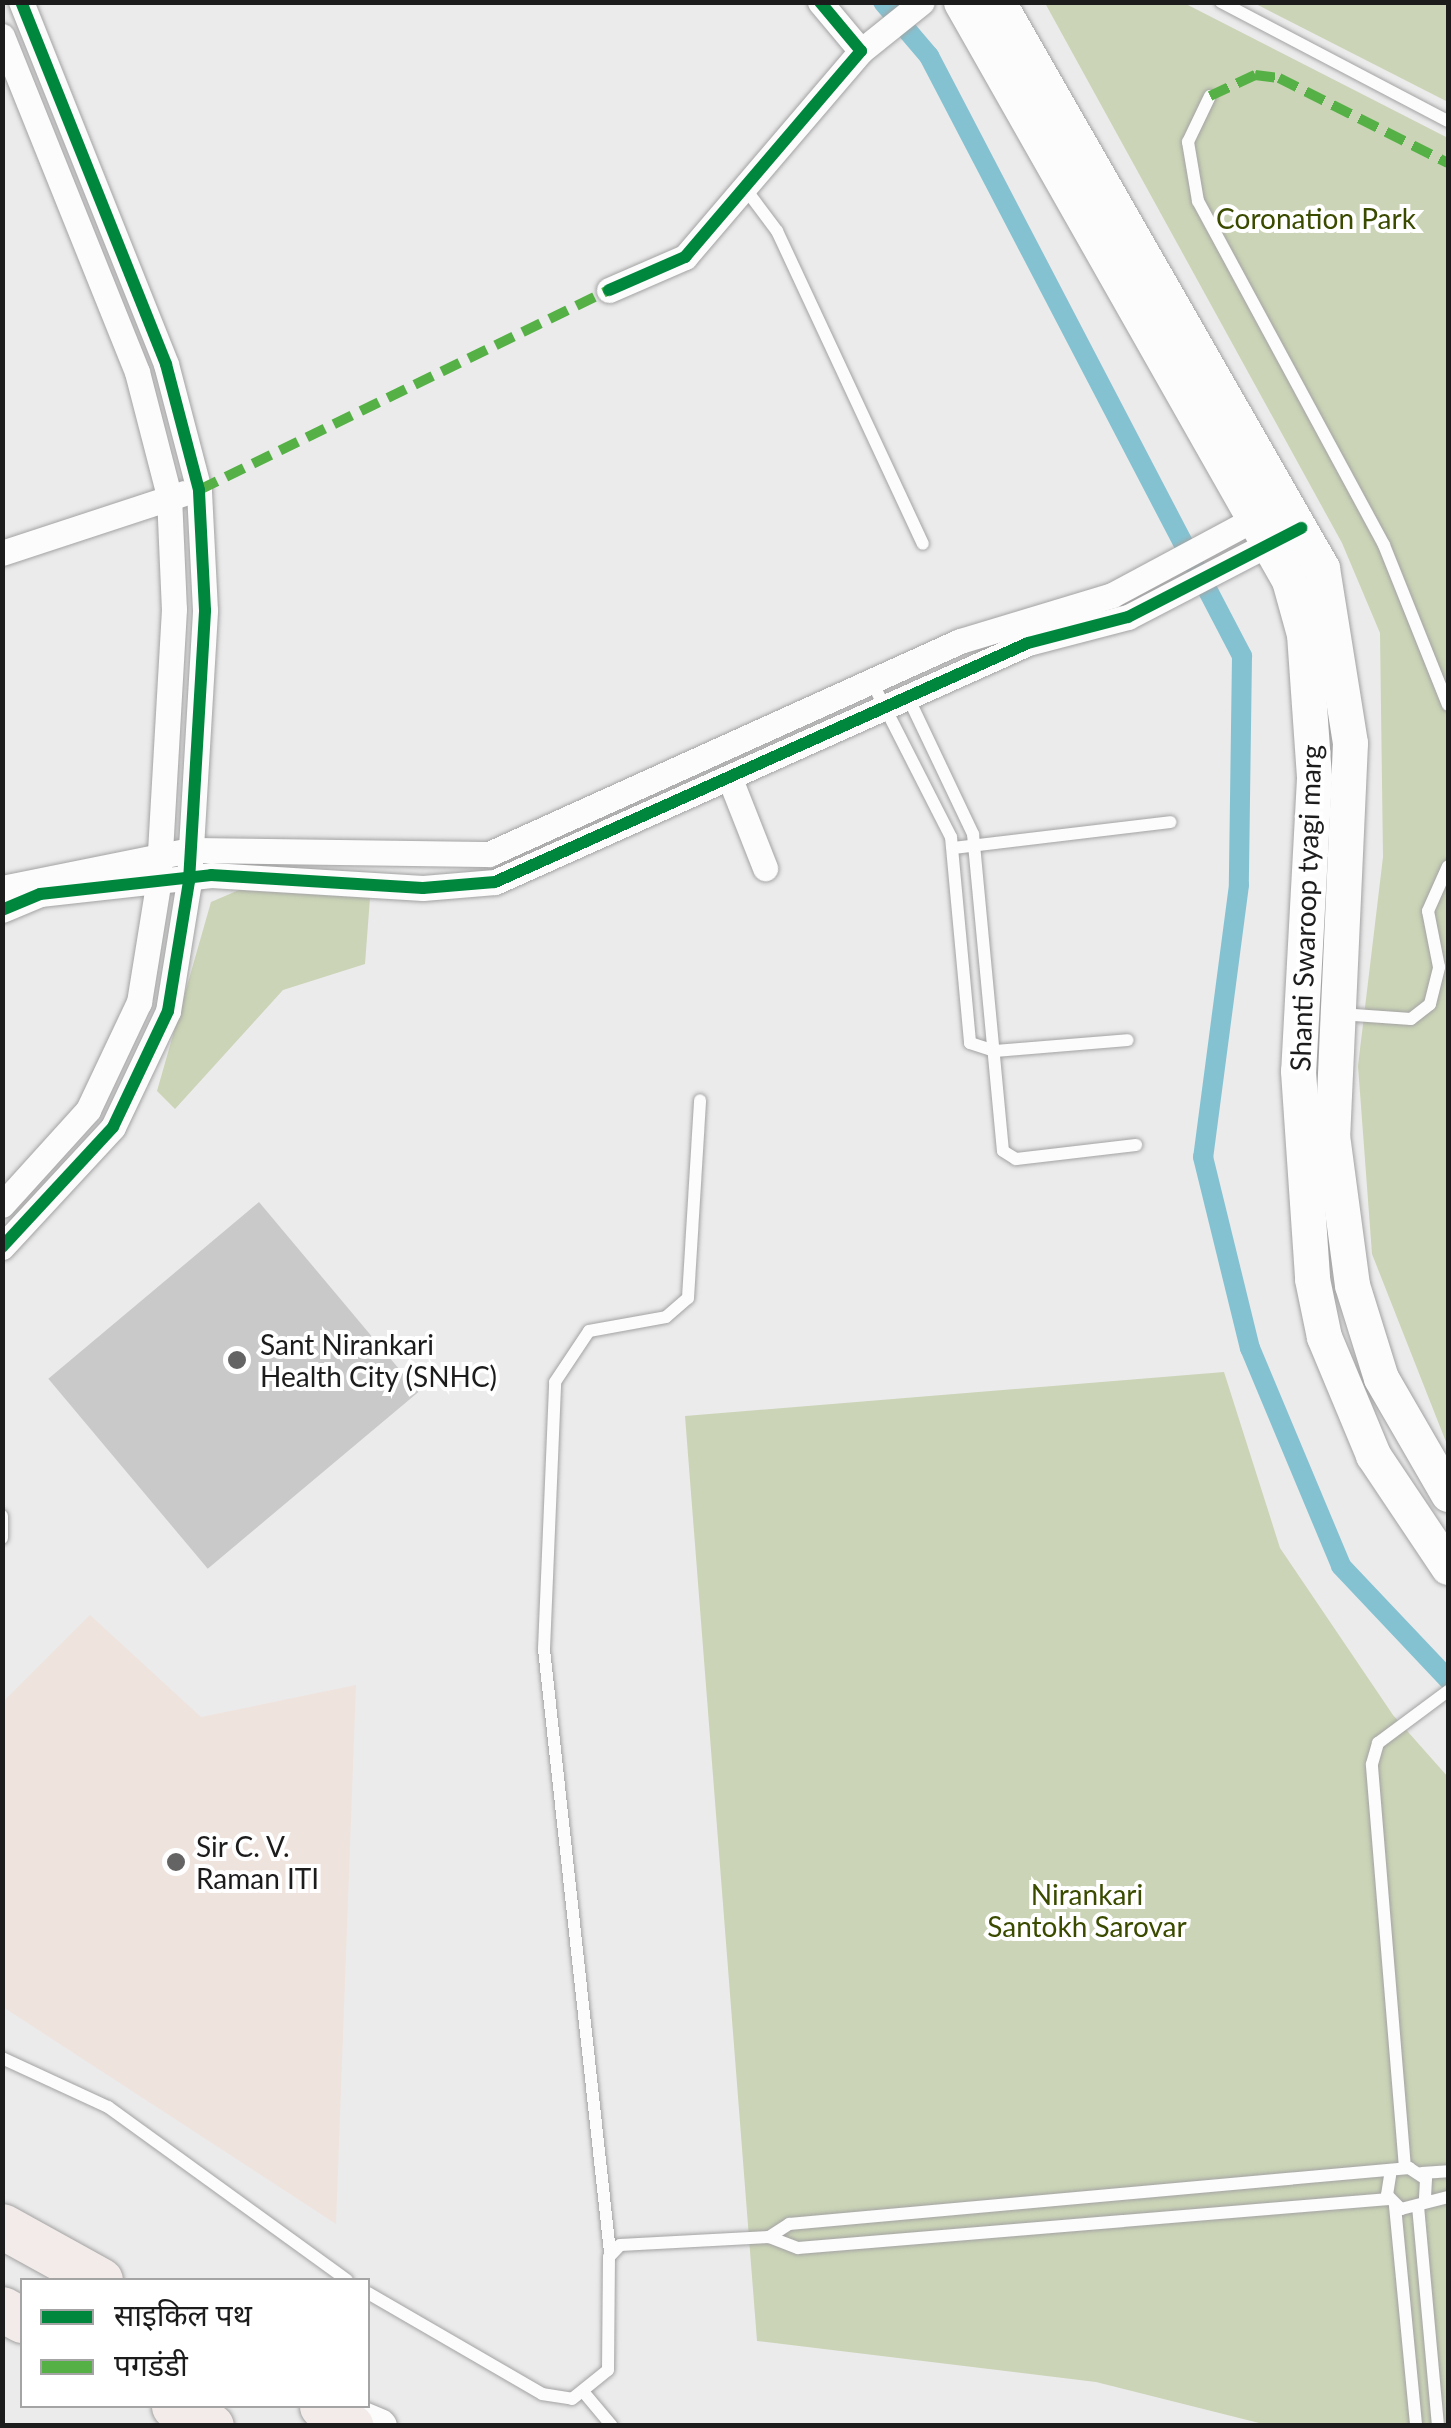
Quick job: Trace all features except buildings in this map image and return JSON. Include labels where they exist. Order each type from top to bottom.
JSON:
[{"type":"highway","points":[[2,2226],[96,2278]]},
{"type":"highway","points":[[178,2408],[211,2426]]},
{"type":"highway","points":[[325,2408],[352,2426]]},
{"type":"main road","name":"Shanti Swaroop tyagi marg","points":[[982,7],[1278,523],[1322,568],[1350,742],[1332,1135],[1352,1285],[1381,1378],[1448,1494]]},
{"type":"main road","name":"Shanti Swaroop tyagi marg","points":[[1278,523],[1304,634],[1314,778],[1298,1071],[1312,1278],[1324,1338],[1373,1455],[1448,1567]]},
{"type":"main road","points":[[336,2408],[379,2426]]},
{"type":"street","points":[[2,1247],[78,1171],[142,1080],[168,1010],[189,881],[204,610],[198,490],[166,364],[108,207],[21,2]]},
{"type":"street","points":[[820,2],[863,49]]},
{"type":"street","points":[[609,290],[685,257],[863,49],[922,2]]},
{"type":"street","points":[[2,36],[80,218],[137,372],[169,496],[174,609],[158,886],[140,1002],[114,1067],[2,1205]]},
{"type":"street","points":[[80,218],[108,207]]},
{"type":"street","points":[[2,553],[169,496],[198,490]]},
{"type":"street","points":[[8,896],[189,881],[444,886],[556,862],[895,700],[1070,622],[1146,575],[1216,540],[1278,523]]},
{"type":"street","points":[[8,896],[159,853],[190,850],[443,858],[546,835],[894,669],[1159,599],[1228,563],[1278,523]]},
{"type":"street","points":[[894,669],[895,700]]},
{"type":"street","points":[[730,747],[765,868]]},
{"type":"street","points":[[443,858],[444,886]]},
{"type":"lane","points":[[1221,2],[1448,121]]},
{"type":"lane","points":[[1210,96],[1188,142],[1198,200],[1384,545],[1448,705]]},
{"type":"lane","points":[[744,188],[776,231],[923,544]]},
{"type":"lane","points":[[871,680],[895,700],[975,843],[1009,1156],[1136,1146]]},
{"type":"lane","points":[[895,700],[953,848],[968,1034],[974,1048],[995,1052],[1128,1040]]},
{"type":"lane","points":[[953,848],[1170,822]]},
{"type":"lane","points":[[1336,1014],[1412,1019],[1430,1004],[1439,968],[1428,911],[1448,866]]},
{"type":"lane","points":[[586,2394],[612,2353],[610,2252],[544,1649],[555,1382],[589,1331],[666,1316],[688,1298],[700,1100]]},
{"type":"lane","points":[[2,1516],[2,1538]]},
{"type":"lane","points":[[1405,2168],[1372,1764],[1378,1743],[1448,1691]]},
{"type":"lane","points":[[2,2058],[108,2106],[343,2278]]},
{"type":"lane","points":[[769,2237],[789,2224],[1390,2176],[1405,2168],[1422,2173],[1448,2171]]},
{"type":"lane","points":[[1422,2173],[1438,2426]]},
{"type":"lane","points":[[1390,2176],[1416,2426]]},
{"type":"lane","points":[[1255,2187],[1258,2210]]},
{"type":"lane","points":[[610,2252],[769,2237],[798,2248],[1258,2210],[1422,2203],[1448,2197]]},
{"type":"lane","points":[[1073,2201],[1076,2225]]},
{"type":"lane","points":[[898,2215],[901,2240]]},
{"type":"lane","points":[[370,2293],[542,2394],[586,2394]]},
{"type":"lane","points":[[586,2394],[612,2426]]},
{"type":"shaded area","name":"Sir C. V. Raman ITI","points":[[90,1615],[201,1717],[356,1685],[336,2224],[3,2007],[3,1702]]},
{"type":"green space","name":"Coronation Park","points":[[1045,3],[1184,3],[1448,138],[1448,1447],[1372,1254],[1358,1066],[1383,857],[1380,633],[1342,543]]},
{"type":"green space","points":[[1254,3],[1448,3],[1448,102]]},
{"type":"green space","points":[[239,890],[370,898],[365,964],[283,990],[175,1109],[157,1091],[211,902]]},
{"type":"green space","name":"Nirankari Santokh Sarovar","points":[[1224,1372],[1280,1548],[1393,1715],[1448,1777],[1448,2425],[1267,2425],[1096,2382],[757,2341],[685,1416]]},
{"type":"waterway","points":[[883,2],[929,56],[1242,656],[1239,885],[1203,1157],[1250,1348],[1341,1566],[1448,1679]]},
{"type":"marked path","points":[[1210,96],[1255,75],[1279,78],[1448,163]]},
{"type":"marked path","points":[[199,490],[609,290]]},
{"type":"cycle path","points":[[2,1247],[113,1127],[168,1011],[189,881],[205,610],[199,490],[166,364],[21,2]]},
{"type":"cycle path","points":[[609,290],[685,257],[861,51],[820,2]]},
{"type":"cycle path","points":[[2,910],[40,894],[211,875],[423,888],[495,882],[1028,643],[1128,617],[1301,528]]},
{"type":"place","name":"Sant Nirankari Health City (SNHC)","points":[[237,1360]]},
{"type":"place","name":"Sir C. V. Raman ITI","points":[[176,1862]]}]
